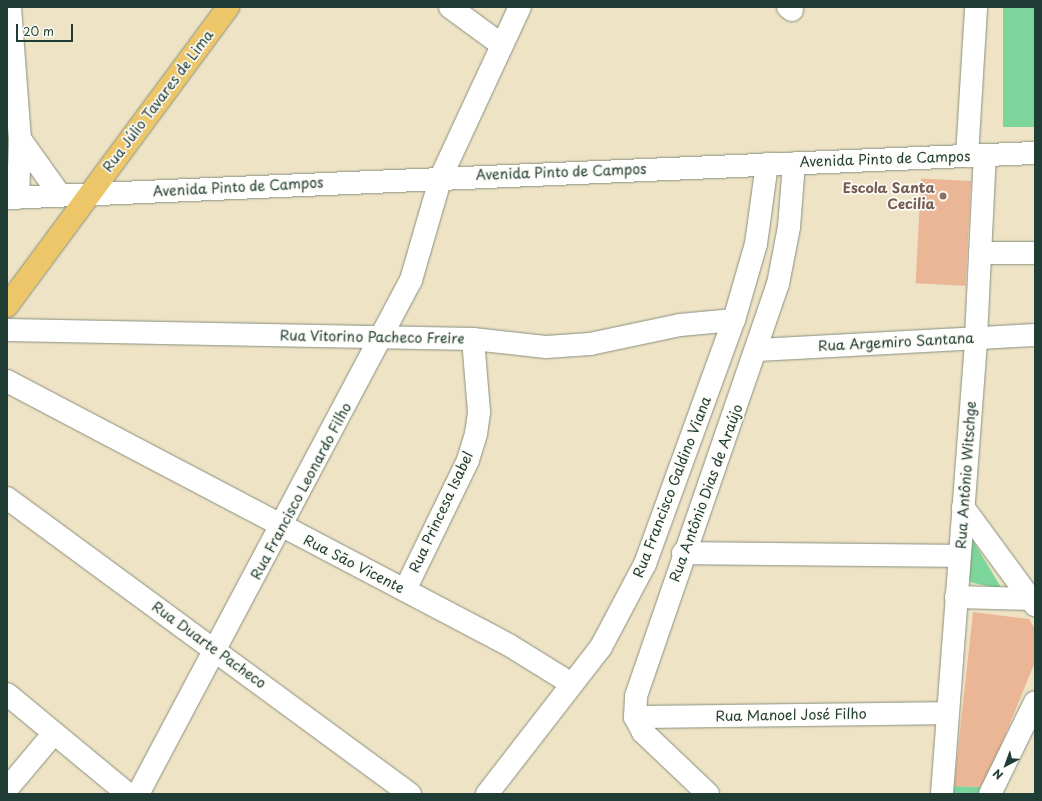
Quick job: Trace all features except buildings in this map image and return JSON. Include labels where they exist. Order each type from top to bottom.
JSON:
[{"type":"main road","name":"Rua Júlio Tavares de Lima","points":[[7,306],[228,7]]},
{"type":"street","points":[[10,7],[20,139],[13,198]]},
{"type":"street","points":[[450,7],[502,45]]},
{"type":"street","name":"Rua Francisco Leonardo Filho","points":[[138,794],[282,527],[411,280],[441,177],[520,7]]},
{"type":"street","name":"Rua Antônio Witschge","points":[[942,794],[976,337],[980,253],[976,155],[976,7]]},
{"type":"street","points":[[20,139],[60,195]]},
{"type":"street","name":"Avenida Pinto de Campos","points":[[13,198],[441,177],[1035,153]]},
{"type":"street","name":"Rua Antônio Dias de Araújo","points":[[635,717],[640,681],[683,554],[758,350],[778,284],[789,227],[794,163]]},
{"type":"street","name":"Rua Francisco Galdino Viana","points":[[487,794],[601,647],[645,564],[734,320],[756,244],[766,164]]},
{"type":"street","points":[[980,253],[1035,253]]},
{"type":"street","name":"Rua Vitorino Pacheco Freire","points":[[7,330],[383,336],[473,339],[546,347],[590,344],[673,326],[734,320]]},
{"type":"street","name":"Rua Argemiro Santana","points":[[758,350],[1035,335]]},
{"type":"street","name":"Rua Princesa Isabel","points":[[405,590],[468,460],[476,434],[479,412],[473,339]]},
{"type":"street","name":"Rua São Vicente","points":[[7,381],[282,527],[509,645],[572,684]]},
{"type":"street","name":"Rua Duarte Pacheco","points":[[9,504],[216,650],[410,794]]},
{"type":"street","points":[[963,507],[1033,602]]},
{"type":"street","points":[[683,554],[959,556]]},
{"type":"street","points":[[956,597],[1033,602]]},
{"type":"street","points":[[7,694],[128,794]]},
{"type":"street","points":[[990,794],[1035,702]]},
{"type":"street","name":"Rua Manoel José Filho","points":[[635,717],[947,713]]},
{"type":"street","points":[[635,717],[643,732],[669,761],[708,794]]},
{"type":"street","points":[[7,789],[54,734]]},
{"type":"green space","points":[[1003,7],[1035,7],[1035,127],[1003,127]]},
{"type":"green space","points":[[972,539],[1002,589],[969,582]]},
{"type":"green space","points":[[954,786],[984,787],[981,794],[953,794]]},
{"type":"place","name":"Escola Santa Cecilia","points":[[943,196]]}]
